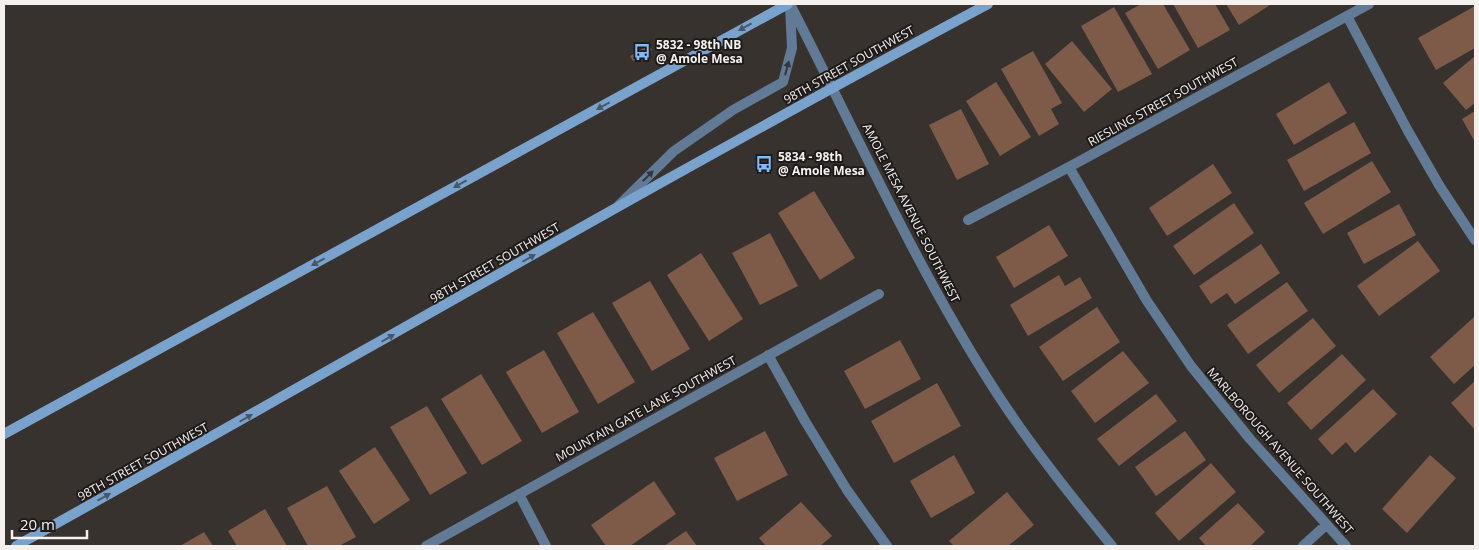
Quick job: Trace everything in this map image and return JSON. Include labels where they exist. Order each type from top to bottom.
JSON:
[{"type":"main road","points":[[4,434],[789,4]]},
{"type":"main road","name":"98TH STREET SOUTHWEST","points":[[16,546],[833,87],[988,4]]},
{"type":"street","name":"AMOLE MESA AVENUE SOUTHWEST","points":[[789,4],[833,87],[938,297],[996,393],[1058,480],[1112,546]]},
{"type":"street","points":[[613,210],[674,151],[733,110],[783,82],[792,48],[789,4]]},
{"type":"street","name":"RIESLING STREET SOUTHWEST","points":[[968,220],[1370,4]]},
{"type":"street","points":[[1347,16],[1408,131],[1439,185],[1475,240]]},
{"type":"street","name":"MARLBOROUGH AVENUE SOUTHWEST","points":[[1069,167],[1147,301],[1191,366],[1250,439],[1346,546]]},
{"type":"street","name":"MOUNTAIN GATE LANE SOUTHWEST","points":[[426,546],[879,294]]},
{"type":"street","points":[[768,355],[805,421],[843,482],[887,546]]},
{"type":"street","points":[[519,494],[546,546]]},
{"type":"street","points":[[1303,546],[1326,525]]},
{"type":"building","points":[[1141,4],[1163,4],[1190,50],[1158,69],[1125,13]]},
{"type":"building","points":[[1173,4],[1215,4],[1230,30],[1198,48]]},
{"type":"building","points":[[1226,4],[1269,4],[1270,5],[1239,25]]},
{"type":"building","points":[[1475,6],[1475,48],[1436,70],[1418,38]]},
{"type":"building","points":[[1114,7],[1152,74],[1118,92],[1081,26]]},
{"type":"building","points":[[1072,41],[1112,89],[1084,112],[1045,64]]},
{"type":"building","points":[[649,45],[652,50],[633,61],[630,56]]},
{"type":"building","points":[[1033,51],[1062,103],[1051,109],[1059,124],[1039,136],[1001,69]]},
{"type":"building","points":[[1475,56],[1475,103],[1466,110],[1443,83]]},
{"type":"building","points":[[996,82],[1031,137],[1000,156],[966,101]]},
{"type":"building","points":[[1329,82],[1347,113],[1294,145],[1276,114]]},
{"type":"building","points":[[961,109],[989,164],[957,180],[929,125]]},
{"type":"building","points":[[1475,111],[1475,142],[1462,119]]},
{"type":"building","points":[[1354,122],[1371,153],[1304,191],[1287,160]]},
{"type":"building","points":[[1372,161],[1391,192],[1323,234],[1304,203]]},
{"type":"building","points":[[1213,164],[1232,193],[1167,236],[1149,208]]},
{"type":"building","points":[[814,191],[855,258],[820,280],[778,213]]},
{"type":"building","points":[[1234,203],[1254,233],[1194,275],[1173,246]]},
{"type":"building","points":[[1399,204],[1416,235],[1364,264],[1347,233]]},
{"type":"building","points":[[1049,225],[1068,256],[1014,288],[996,257]]},
{"type":"building","points":[[770,233],[798,286],[760,305],[732,253]]},
{"type":"building","points":[[1418,241],[1440,271],[1379,316],[1357,286]]},
{"type":"building","points":[[1261,244],[1280,273],[1235,304],[1227,293],[1211,304],[1199,286]]},
{"type":"building","points":[[701,253],[743,319],[709,341],[667,275]]},
{"type":"building","points":[[1059,275],[1065,286],[1080,277],[1092,298],[1028,336],[1010,305]]},
{"type":"building","points":[[650,281],[690,349],[652,371],[612,303]]},
{"type":"building","points":[[1287,282],[1308,311],[1248,354],[1227,325]]},
{"type":"building","points":[[1097,307],[1120,342],[1063,381],[1039,347]]},
{"type":"building","points":[[593,312],[635,382],[598,404],[557,333]]},
{"type":"building","points":[[1474,317],[1475,365],[1454,384],[1430,357]]},
{"type":"building","points":[[1313,318],[1336,346],[1279,393],[1256,365]]},
{"type":"building","points":[[900,340],[921,379],[865,409],[844,371]]},
{"type":"building","points":[[544,350],[579,412],[542,433],[506,372]]},
{"type":"building","points":[[1123,351],[1149,383],[1095,423],[1071,391]]},
{"type":"building","points":[[1342,354],[1366,380],[1311,430],[1287,403]]},
{"type":"building","points":[[481,374],[522,441],[482,465],[441,399]]},
{"type":"building","points":[[1475,381],[1475,430],[1451,403]]},
{"type":"building","points":[[937,383],[961,426],[894,463],[871,421]]},
{"type":"building","points":[[1373,389],[1397,414],[1355,453],[1346,442],[1332,455],[1318,439]]},
{"type":"building","points":[[1156,394],[1177,421],[1119,466],[1097,439]]},
{"type":"building","points":[[427,406],[467,473],[430,495],[390,427]]},
{"type":"building","points":[[765,431],[788,475],[737,501],[714,458]]},
{"type":"building","points":[[1185,431],[1206,460],[1156,496],[1135,467]]},
{"type":"building","points":[[375,447],[410,500],[374,524],[339,471]]},
{"type":"building","points":[[954,455],[975,493],[931,518],[910,481]]},
{"type":"building","points":[[1430,455],[1456,478],[1407,533],[1382,509]]},
{"type":"building","points":[[1211,463],[1236,492],[1179,541],[1155,513]]},
{"type":"building","points":[[654,481],[676,514],[630,546],[606,546],[591,525]]},
{"type":"building","points":[[327,486],[356,537],[339,546],[308,546],[287,508]]},
{"type":"building","points":[[1007,492],[1034,525],[1008,546],[954,546],[949,541]]},
{"type":"building","points":[[801,502],[832,536],[820,546],[766,546],[759,538]]},
{"type":"building","points":[[1238,503],[1265,532],[1250,546],[1206,546],[1199,538]]},
{"type":"building","points":[[265,509],[287,546],[237,546],[228,531]]},
{"type":"building","points":[[686,531],[697,546],[664,546]]},
{"type":"building","points":[[204,532],[213,546],[180,546]]},
{"type":"place","name":"5832 - 98th NB @ Amole Mesa","points":[[642,52]]},
{"type":"place","name":"5834 - 98th @ Amole Mesa","points":[[764,164]]}]
